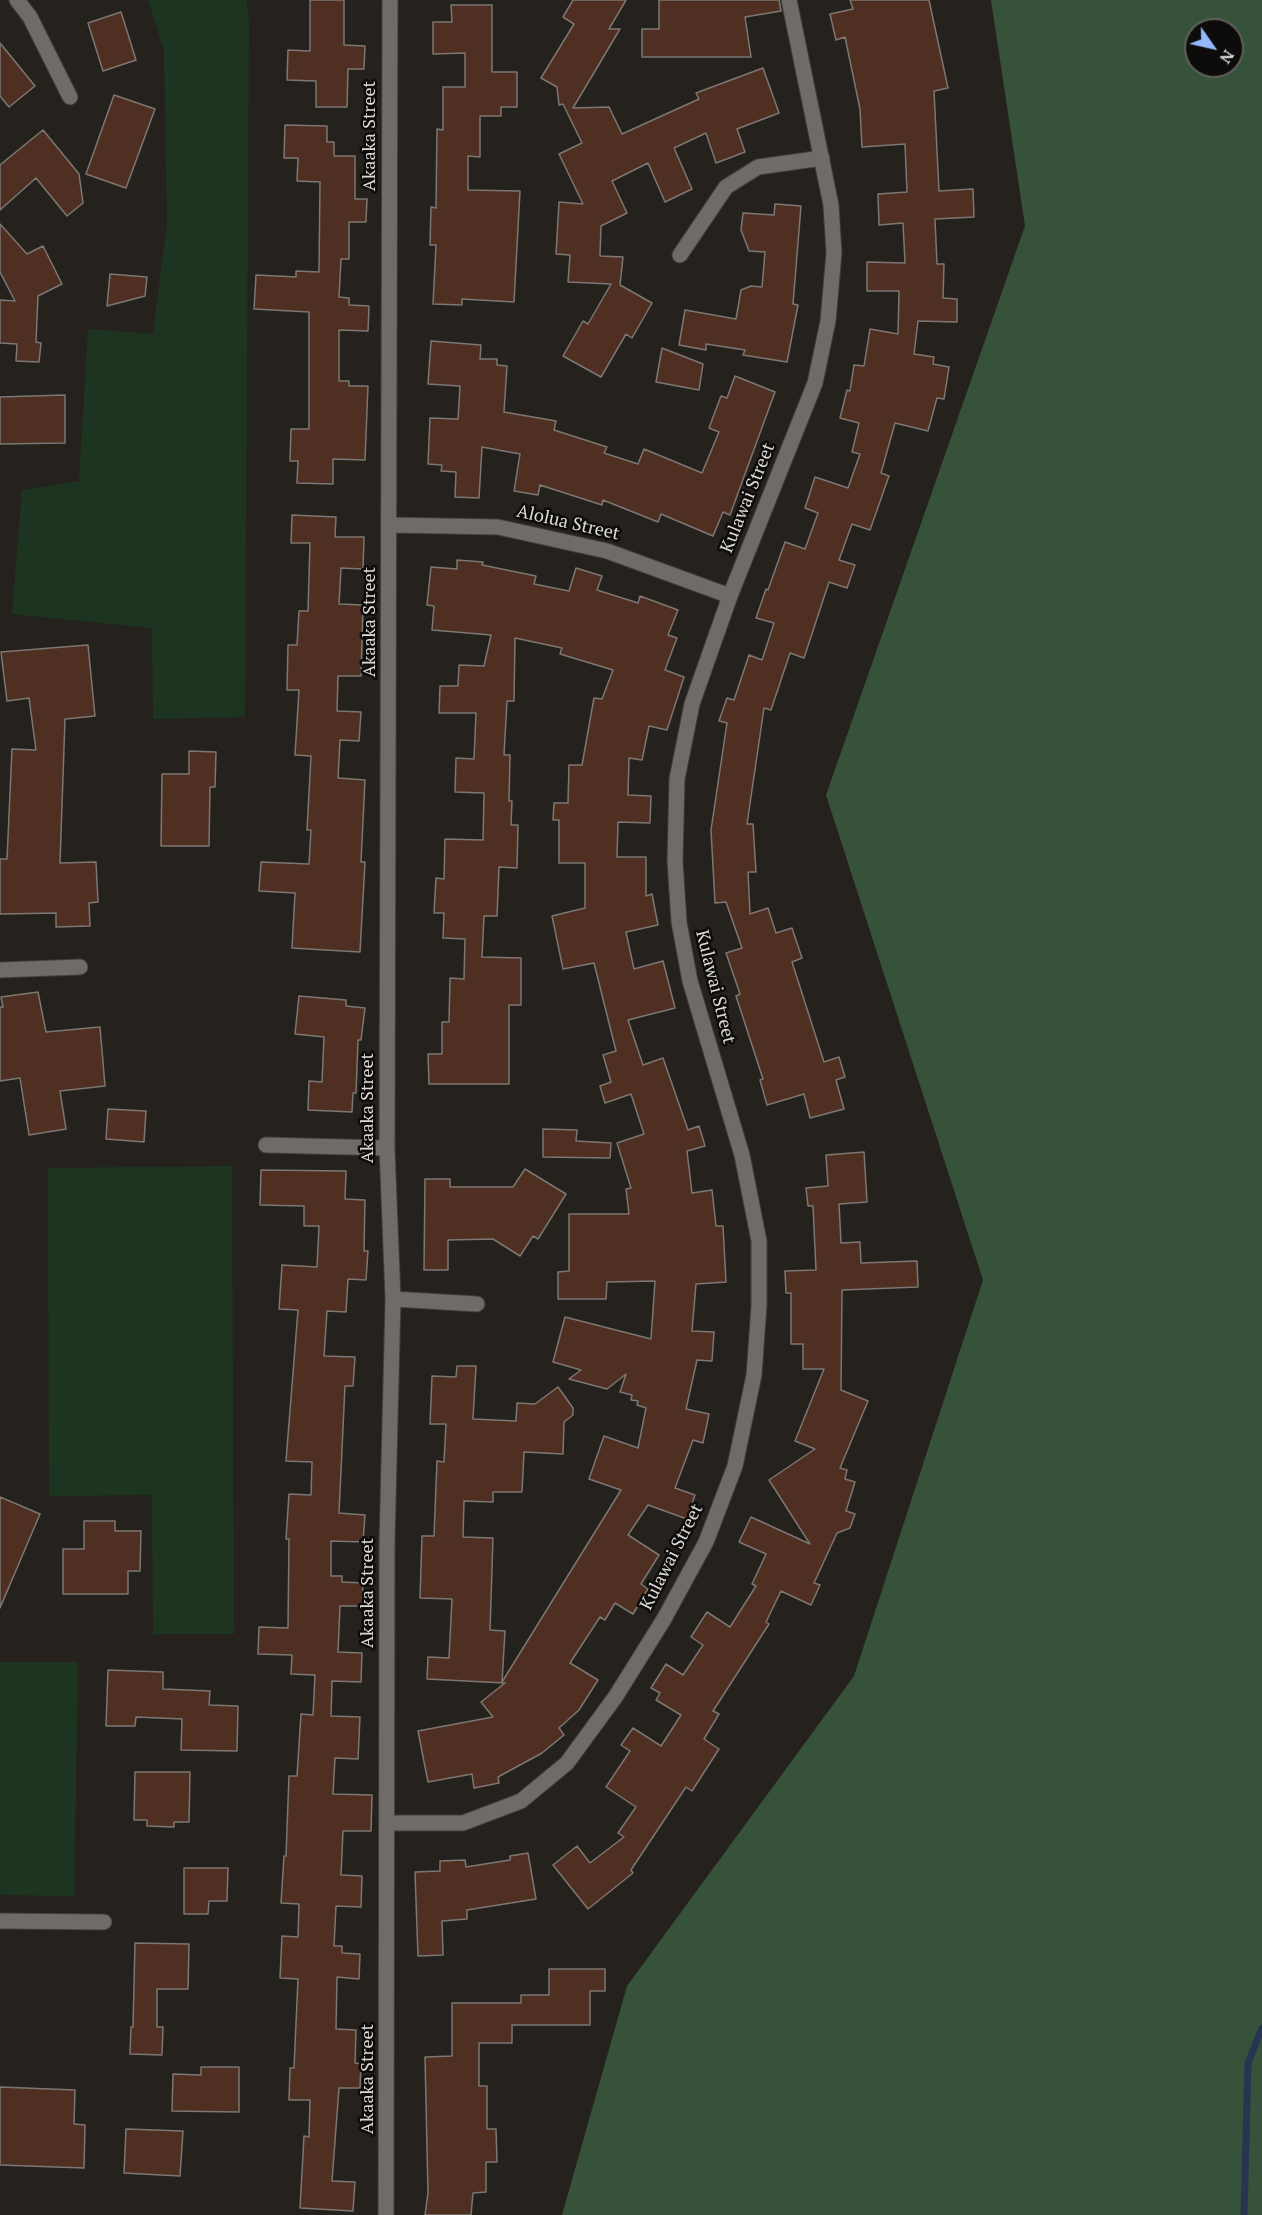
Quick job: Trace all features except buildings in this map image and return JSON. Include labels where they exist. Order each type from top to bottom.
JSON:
[{"type":"street","points":[[17,0],[30,17],[70,97]]},
{"type":"street","name":"Akaaka Street","points":[[386,2215],[387,1544],[393,1299],[387,1148],[390,0]]},
{"type":"street","name":"Kulawai Street","points":[[387,1822],[463,1823],[521,1801],[567,1763],[616,1696],[663,1619],[706,1542],[735,1466],[754,1375],[759,1306],[759,1241],[742,1155],[690,981],[679,922],[675,861],[677,779],[692,704],[730,596],[815,383],[824,342],[834,254],[831,205],[789,0]]},
{"type":"street","points":[[680,255],[726,187],[758,166],[822,158]]},
{"type":"street","name":"Alolua Street","points":[[390,525],[508,529],[607,550],[730,596]]},
{"type":"street","points":[[0,970],[80,968]]},
{"type":"street","points":[[266,1144],[387,1148]]},
{"type":"street","points":[[393,1299],[477,1304]]},
{"type":"street","points":[[0,1921],[105,1922]]},
{"type":"green space","points":[[148,0],[246,0],[249,21],[245,717],[153,719],[152,628],[12,614],[22,490],[79,481],[88,329],[153,334],[167,224],[164,51]]},
{"type":"green space","points":[[991,0],[1262,0],[1262,2215],[562,2215],[627,1986],[854,1676],[983,1280],[826,795],[1025,226]]},
{"type":"green space","points":[[232,1166],[234,1634],[153,1634],[152,1495],[49,1496],[48,1168]]},
{"type":"green space","points":[[0,1662],[78,1662],[74,1896],[0,1895]]},
{"type":"waterway","points":[[1244,2215],[1248,2063],[1262,2028]]}]
